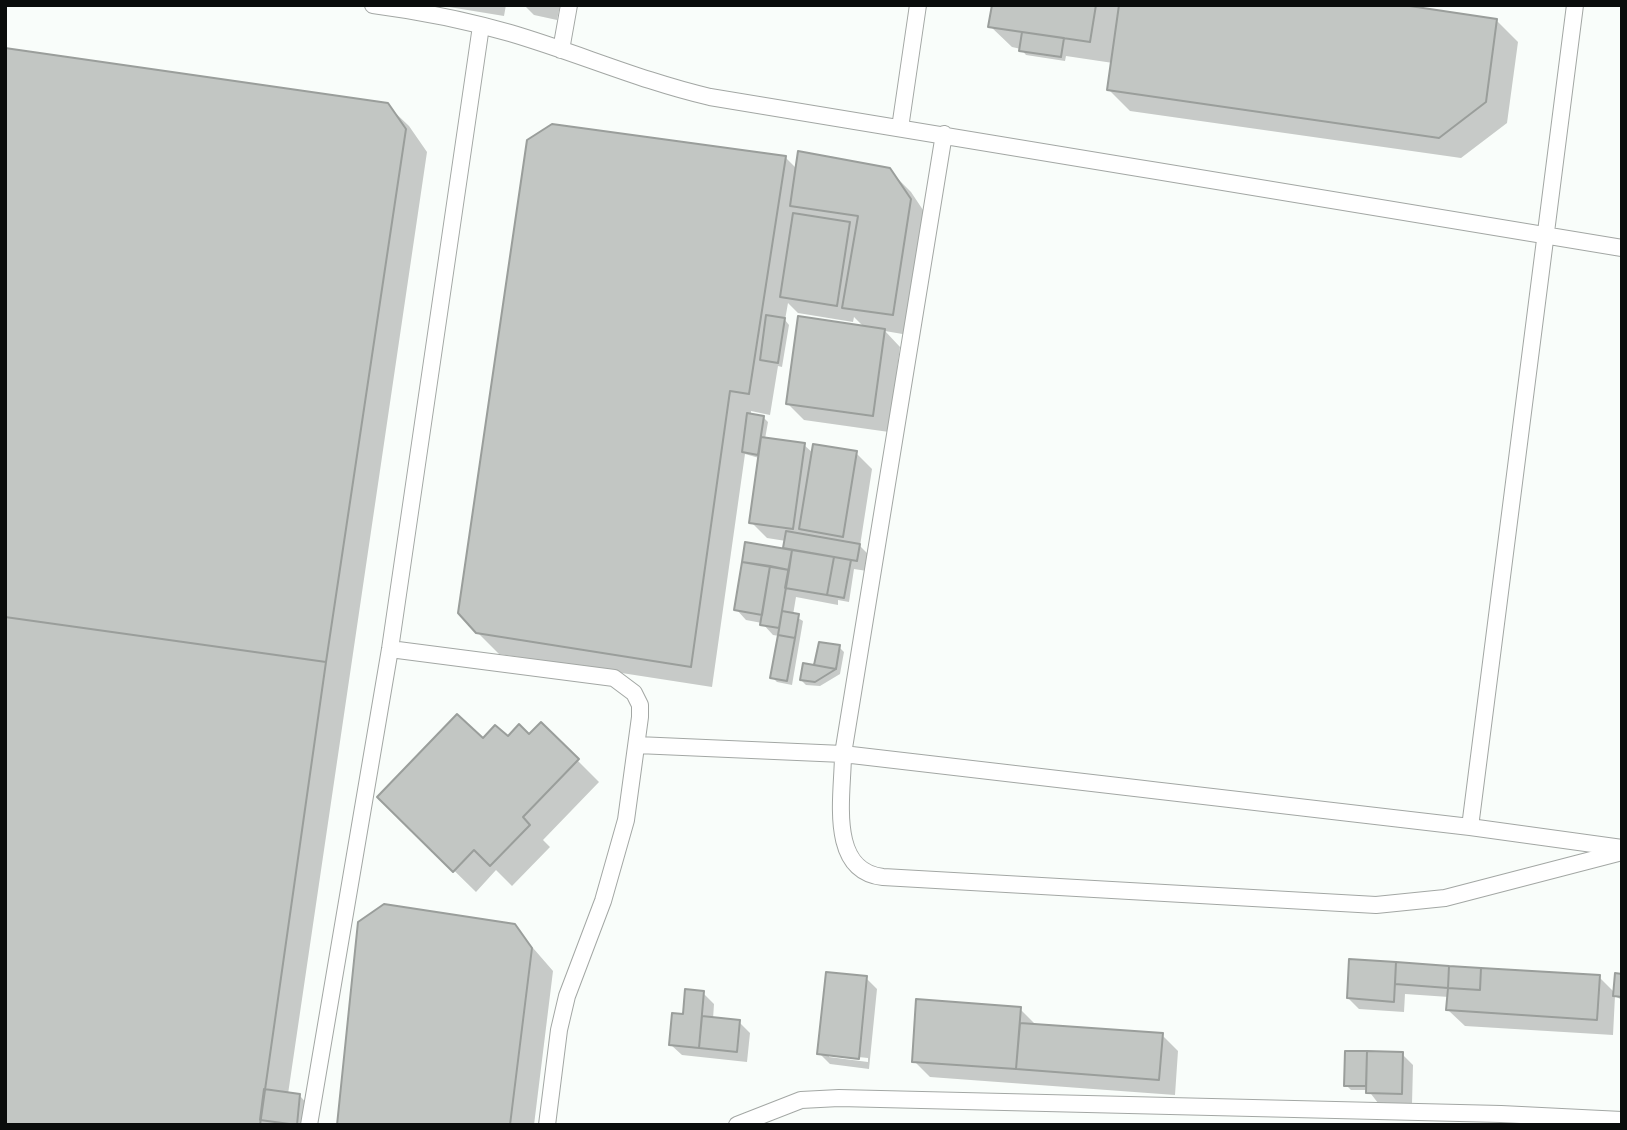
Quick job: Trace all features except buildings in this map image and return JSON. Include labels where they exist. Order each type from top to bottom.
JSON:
[{"type":"lane","points":[[373,5],[481,26],[685,91],[1622,248]]},
{"type":"lane","points":[[561,50],[569,5]]},
{"type":"lane","points":[[900,128],[918,5]]},
{"type":"lane","points":[[1470,827],[1575,5]]},
{"type":"lane","points":[[309,1125],[390,649],[481,26]]},
{"type":"lane","points":[[944,134],[843,754],[845,847],[855,866],[872,876],[1399,905],[1445,898],[1622,850]]},
{"type":"lane","points":[[390,649],[614,678],[634,693],[640,705],[637,745],[617,859],[567,996],[559,1030],[547,1125]]},
{"type":"lane","points":[[637,745],[843,754],[1470,827],[1622,850]]},
{"type":"lane","points":[[737,1125],[802,1100],[839,1098],[1499,1119],[1622,1119]]}]
